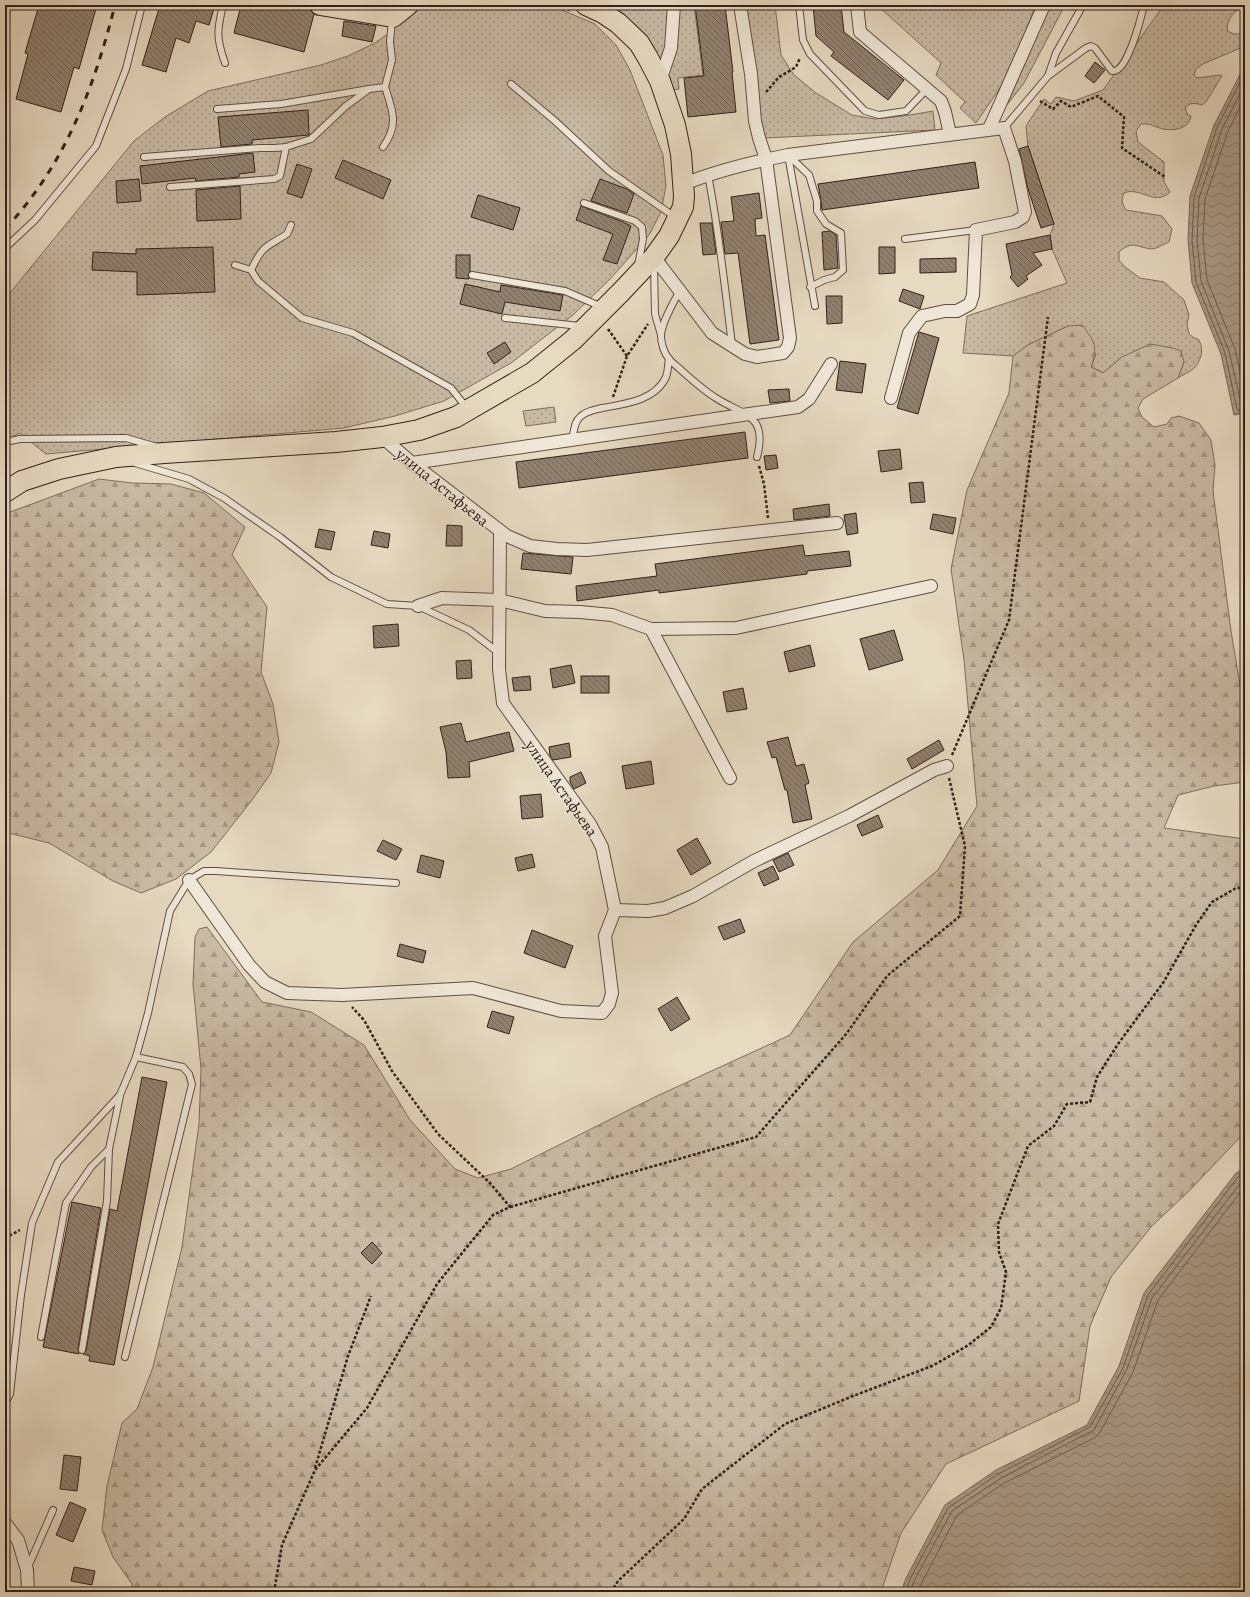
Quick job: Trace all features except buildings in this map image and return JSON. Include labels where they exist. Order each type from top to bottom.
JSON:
[{"type":"main road","points":[[320,5],[392,16],[408,5]]},
{"type":"main road","name":"улица Астафьева","points":[[5,492],[22,481],[59,469],[116,457],[336,442],[382,437],[419,430],[468,410],[532,373],[585,327],[635,277],[654,256],[669,236],[683,207],[684,184],[678,140],[668,103],[660,81],[639,43],[618,23],[598,8]]},
{"type":"street","points":[[660,81],[672,48],[674,5]]},
{"type":"street","points":[[654,256],[712,332],[745,354],[757,357],[783,353],[788,347],[790,338],[766,159],[759,138],[740,5]]},
{"type":"street","points":[[856,5],[860,32],[941,101],[950,134]]},
{"type":"street","points":[[989,129],[1044,5]]},
{"type":"street","points":[[684,184],[708,174],[788,155],[1004,128],[1014,161],[1025,212],[1023,217],[1015,222],[976,230],[973,295],[970,304],[958,311],[945,311],[922,316],[909,332],[891,398]]},
{"type":"street","points":[[412,463],[798,407],[809,399],[830,364]]},
{"type":"street","name":"улица Астафьева","points":[[382,437],[412,463],[500,533],[499,669],[503,703],[590,824],[602,847],[615,910]]},
{"type":"street","points":[[500,533],[530,546],[587,550],[837,523]]},
{"type":"street","points":[[418,606],[442,598],[499,600],[545,611],[612,615],[651,629],[736,628],[930,586]]},
{"type":"street","points":[[651,629],[730,778]]},
{"type":"street","points":[[189,880],[249,965],[265,982],[287,993],[342,995],[473,988],[561,1011],[602,1013],[609,1004],[612,993],[605,936],[615,910],[648,911],[665,908],[693,896],[754,862],[849,816],[934,770],[947,766]]},
{"type":"street","points":[[5,1523],[18,1540],[27,1570],[28,1592]]},
{"type":"lane","points":[[5,248],[35,220],[96,146],[126,69],[142,5]]},
{"type":"lane","points":[[223,5],[217,33],[219,47],[225,63]]},
{"type":"lane","points":[[799,5],[803,40],[810,54],[865,111],[879,115],[906,111],[927,89]]},
{"type":"lane","points":[[1048,76],[1056,53],[1083,5]]},
{"type":"lane","points":[[1004,128],[1048,76],[1086,48],[1091,46],[1095,48],[1112,71],[1116,72],[1119,70],[1129,54],[1144,5]]},
{"type":"lane","points":[[383,147],[393,130],[394,118],[385,88],[392,60],[390,42],[392,16]]},
{"type":"lane","points":[[511,84],[555,121],[609,171],[678,219]]},
{"type":"lane","points":[[217,109],[281,104],[368,89],[385,88]]},
{"type":"lane","points":[[144,157],[286,147],[311,139],[346,106],[368,89]]},
{"type":"lane","points":[[170,187],[274,179],[280,176],[286,147]]},
{"type":"lane","points":[[788,155],[810,287],[815,306]]},
{"type":"lane","points":[[788,155],[809,175],[817,201],[817,211],[826,224],[841,233],[843,270],[835,277],[824,280],[810,287]]},
{"type":"lane","points":[[708,174],[715,207],[732,345]]},
{"type":"lane","points":[[584,203],[635,222],[642,227],[643,239],[635,277]]},
{"type":"lane","points":[[251,270],[259,254],[266,246],[287,234],[291,225]]},
{"type":"lane","points":[[905,239],[976,230]]},
{"type":"lane","points":[[654,256],[655,314],[663,347],[669,359],[716,399],[747,414],[754,421],[759,433],[760,444],[757,457]]},
{"type":"lane","points":[[235,265],[251,270],[258,281],[302,318],[353,332],[451,388],[468,410]]},
{"type":"lane","points":[[472,275],[565,291],[605,308]]},
{"type":"lane","points":[[661,334],[664,324],[680,290]]},
{"type":"lane","points":[[505,318],[585,327]]},
{"type":"lane","points":[[572,440],[576,421],[588,411],[634,402],[647,396],[656,389],[666,377],[669,359]]},
{"type":"lane","points":[[5,442],[20,439],[126,438],[155,445],[164,453]]},
{"type":"lane","points":[[5,447],[20,439]]},
{"type":"lane","points":[[116,457],[189,479],[224,498],[280,537],[331,577],[387,604],[418,606],[469,630],[499,653]]},
{"type":"lane","points":[[82,1350],[107,1201],[109,1149],[120,1095],[136,1056],[148,1013],[170,911],[189,880],[204,871],[216,871],[396,883]]},
{"type":"lane","points":[[124,1357],[192,1084],[189,1074],[183,1067],[136,1056]]},
{"type":"lane","points":[[5,1403],[10,1394],[21,1295],[32,1223],[58,1162],[120,1095]]},
{"type":"lane","points":[[41,1337],[66,1203],[91,1167],[109,1149]]},
{"type":"lane","points":[[27,1570],[53,1510]]},
{"type":"path","points":[[754,108],[769,87],[779,77],[796,67],[800,60],[803,40]]},
{"type":"path","points":[[1046,105],[1053,109],[1061,101],[1071,107],[1098,96],[1124,117],[1122,148],[1165,177]]},
{"type":"path","points":[[611,406],[627,356],[655,314]]},
{"type":"path","points":[[315,1470],[367,1408],[438,1284],[493,1215],[510,1207],[756,1137],[848,1033],[887,976],[960,916],[964,846],[947,766],[1009,620],[1048,317]]},
{"type":"path","points":[[619,346],[627,356]]},
{"type":"path","points":[[757,457],[764,484],[770,530]]},
{"type":"path","points":[[611,1592],[618,1581],[684,1519],[702,1489],[785,1424],[932,1366],[967,1346],[991,1327],[1001,1308],[1006,1272],[998,1252],[998,1224],[1028,1146],[1054,1126],[1067,1104],[1090,1102],[1097,1077],[1118,1044],[1163,983],[1196,925],[1212,902],[1236,888],[1245,888]]},
{"type":"path","points":[[342,995],[364,1020],[392,1071],[438,1134],[490,1183],[510,1207]]},
{"type":"path","points":[[274,1592],[282,1545],[315,1470],[348,1356],[371,1296]]},
{"type":"green space","points":[[410,5],[550,5],[595,24],[616,45],[630,70],[663,155],[666,186],[661,212],[649,235],[611,278],[573,315],[511,363],[444,401],[395,416],[344,428],[46,454],[20,433],[5,440],[5,299],[134,141],[165,117],[208,91],[321,65],[348,56],[375,43],[392,31],[406,13]]},
{"type":"green space","points":[[617,5],[694,5],[703,75],[678,78],[679,89],[667,91]]},
{"type":"green space","points":[[745,5],[775,5],[781,55],[794,75],[816,93],[852,115],[875,119],[933,111],[935,130],[764,138]]},
{"type":"green space","points":[[877,5],[1036,5],[1006,79],[976,123],[960,108],[965,102],[936,75],[941,63]]},
{"type":"green space","points":[[1045,5],[1065,5],[1024,83],[999,115]]},
{"type":"green space","points":[[1164,5],[1244,5],[1234,13],[1227,26],[1227,31],[1234,34],[1245,35],[1243,47],[1203,64],[1196,69],[1194,75],[1197,78],[1222,76],[1206,102],[1202,105],[1195,103],[1191,104],[1185,108],[1187,114],[1191,116],[1190,120],[1187,124],[1180,128],[1172,130],[1141,124],[1136,131],[1138,142],[1164,162],[1164,182],[1170,192],[1159,198],[1136,192],[1130,192],[1124,193],[1122,198],[1126,210],[1162,216],[1172,229],[1169,242],[1153,249],[1135,245],[1128,246],[1119,252],[1119,260],[1125,267],[1140,278],[1164,282],[1184,300],[1189,315],[1187,324],[1189,334],[1198,339],[1202,351],[1198,363],[1192,370],[1178,378],[1184,362],[1122,357],[1104,373],[1091,367],[1096,354],[1068,326],[1028,345],[1013,356],[963,353],[967,316],[1067,283],[1052,249],[1050,235],[1054,224],[1028,146],[1026,126],[1044,99],[1051,104],[1056,97],[1074,101],[1103,90]]},
{"type":"green space","points":[[1082,325],[1094,344],[1095,349],[1091,367],[1103,373],[1122,357],[1150,344],[1181,351],[1184,362],[1178,378],[1143,399],[1138,408],[1142,417],[1154,427],[1167,424],[1171,418],[1179,416],[1199,423],[1211,440],[1215,465],[1213,491],[1231,631],[1245,715],[1245,782],[1214,786],[1178,795],[1164,828],[1245,839],[1245,1132],[1188,1192],[1151,1227],[1111,1277],[1090,1326],[1079,1401],[946,1464],[901,1533],[881,1592],[132,1592],[132,1584],[113,1557],[102,1530],[107,1486],[122,1423],[137,1409],[153,1367],[182,1247],[199,1124],[201,1069],[193,984],[195,937],[199,929],[207,927],[262,1002],[311,1012],[364,1045],[410,1120],[455,1169],[478,1178],[511,1169],[657,1096],[790,1035],[853,942],[938,870],[977,806],[964,660],[951,569],[967,490],[1009,393],[1013,356],[1028,345],[1068,326]]},
{"type":"green space","points":[[554,407],[556,422],[526,426],[523,411]]},
{"type":"green space","points":[[99,479],[132,483],[171,484],[204,493],[245,527],[232,555],[267,607],[261,672],[273,704],[279,742],[271,773],[211,852],[176,879],[141,893],[113,881],[49,843],[5,832],[5,514]]},
{"type":"water","points":[[1245,65],[1245,413],[1234,415],[1221,354],[1192,283],[1188,240],[1190,196],[1214,125]]},
{"type":"water","points":[[1245,1168],[1245,1592],[901,1592],[906,1578],[945,1505],[996,1470],[1087,1425],[1119,1366],[1144,1293],[1236,1173]]},
{"type":"railway","points":[[5,229],[45,179],[75,124],[97,66],[115,5]]}]
